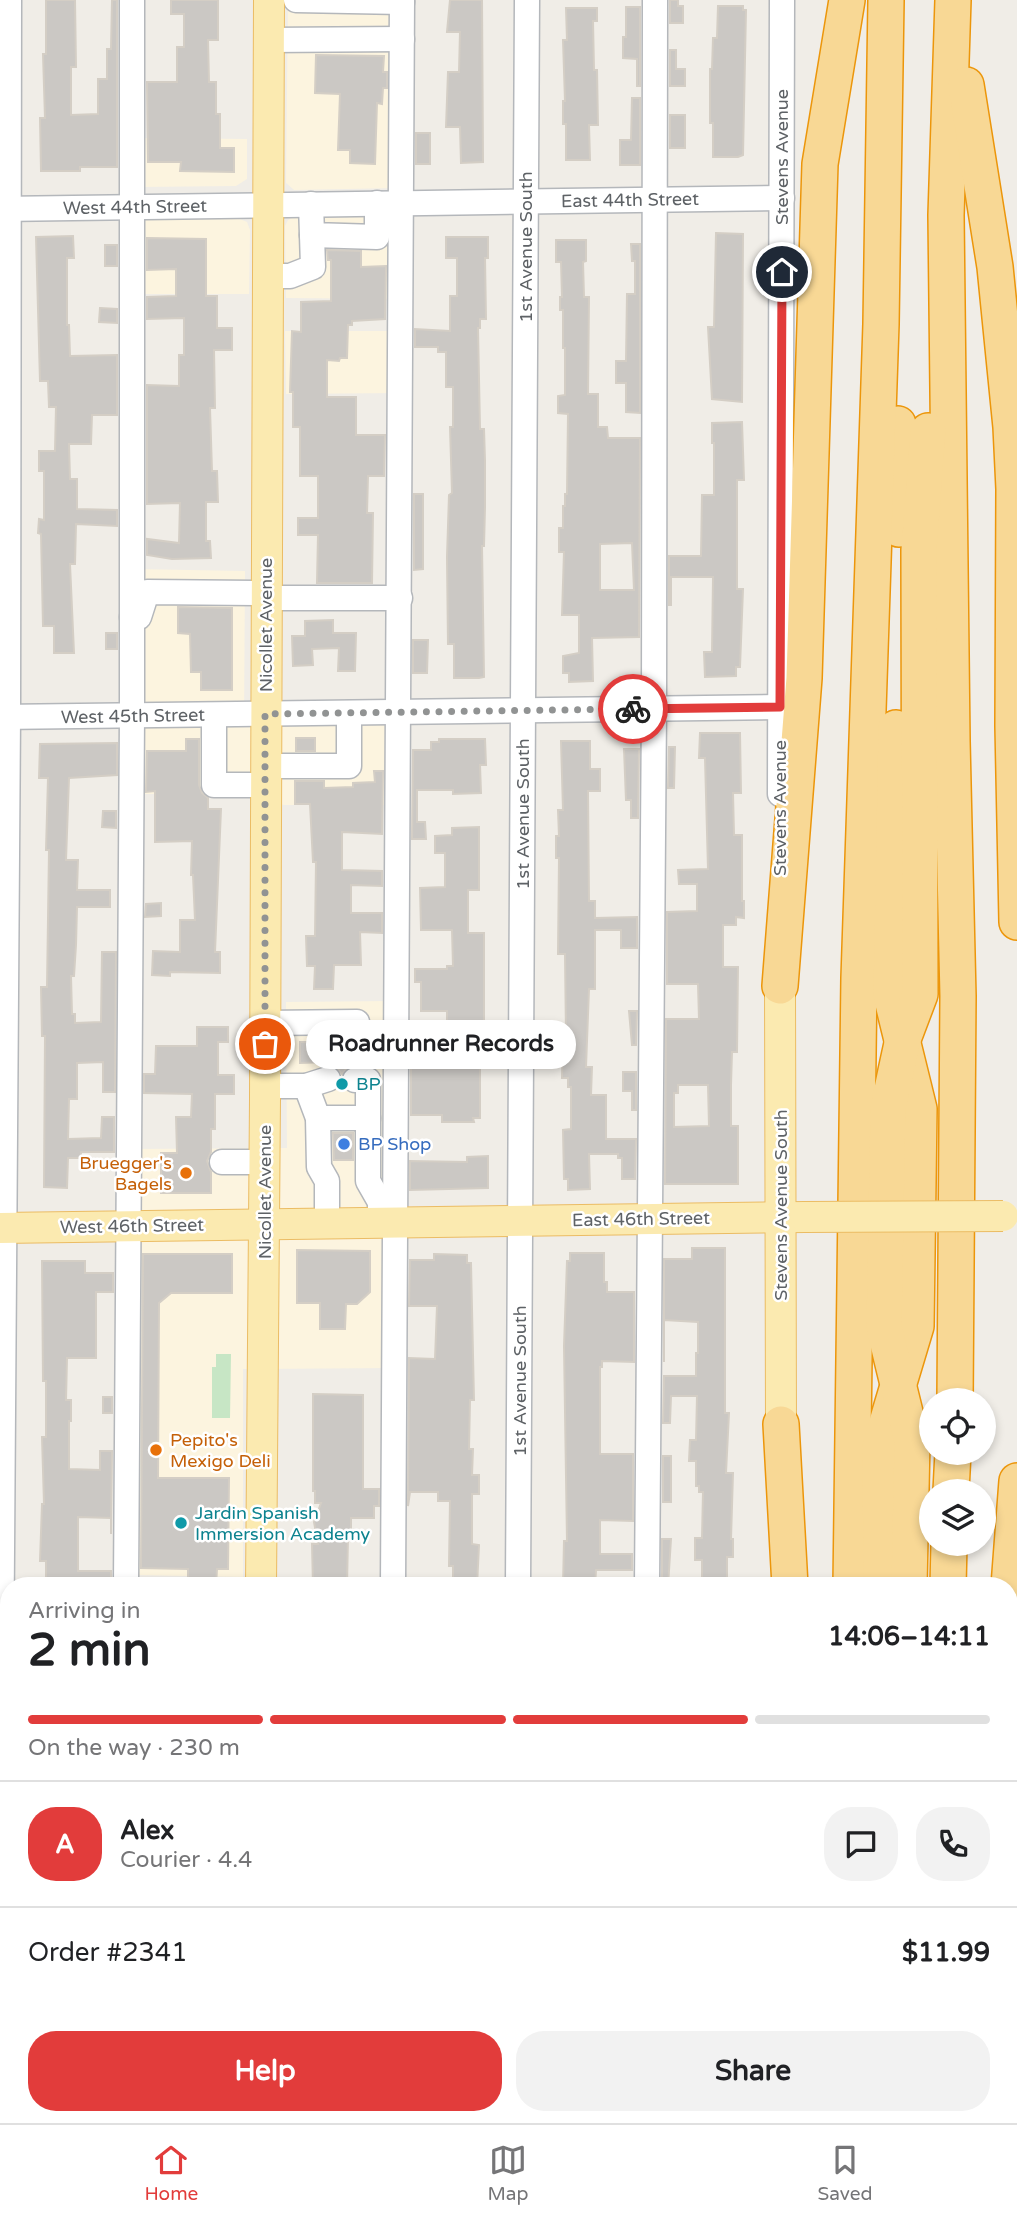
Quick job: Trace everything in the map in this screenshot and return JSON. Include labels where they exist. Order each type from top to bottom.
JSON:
[{"type":"highway","points":[[780,986],[804,678],[820,164],[847,0]]},
{"type":"highway","points":[[851,1577],[859,992],[881,324],[886,0]]},
{"type":"highway","points":[[953,0],[946,215],[958,996],[955,1388]]},
{"type":"highway","points":[[953,0],[995,267],[1011,426],[1014,489],[1013,726],[1017,922]]},
{"type":"highway","points":[[903,1039],[920,994],[919,550],[946,215]]},
{"type":"highway","points":[[881,324],[901,436],[891,995],[919,1109],[916,1326],[880,1446],[881,1577]]},
{"type":"highway","points":[[898,1390],[912,1441],[909,1577]]},
{"type":"highway","points":[[781,1424],[790,1577]]},
{"type":"highway","points":[[1010,1577],[1017,1481]]},
{"type":"highway","points":[[948,1577],[949,1556]]},
{"type":"main road","name":"Nicollet Avenue","points":[[261,1577],[265,1224],[269,0]]},
{"type":"main road","name":"Stevens Avenue South","points":[[780,986],[793,1217],[781,1424]]},
{"type":"main road","name":"East 46th Street","points":[[265,1224],[1010,1216]]},
{"type":"main road","name":"West 46th Street","points":[[1,1228],[265,1224]]},
{"type":"street","points":[[0,1577],[5,209],[9,0]]},
{"type":"street","points":[[126,1577],[132,716],[132,0]]},
{"type":"street","points":[[296,0],[402,1],[399,712],[388,1223],[393,1577]]},
{"type":"street","name":"1st Avenue South","points":[[518,1577],[527,0]]},
{"type":"street","points":[[647,1577],[654,709],[655,0]]},
{"type":"street","name":"Stevens Avenue","points":[[780,986],[782,0]]},
{"type":"street","points":[[269,40],[402,39]]},
{"type":"street","name":"East 44th Street","points":[[269,204],[782,198]]},
{"type":"street","points":[[312,235],[377,237],[377,203]]},
{"type":"street","name":"West 44th Street","points":[[5,209],[269,204]]},
{"type":"street","points":[[269,276],[289,276],[313,267],[311,204]]},
{"type":"street","points":[[132,617],[139,617],[147,592],[400,598]]},
{"type":"street","name":"West 45th Street","points":[[4,717],[780,707]]},
{"type":"street","points":[[214,715],[214,785],[265,775],[349,766],[349,713]]},
{"type":"street","points":[[265,1023],[357,1022]]},
{"type":"street","points":[[355,1080],[368,1080],[368,1181],[388,1223]]},
{"type":"street","points":[[265,1086],[317,1083],[319,1167],[327,1181],[327,1224]]},
{"type":"street","points":[[318,1118],[368,1118]]},
{"type":"street","points":[[222,1161],[265,1161]]},
{"type":"street","points":[[327,1181],[368,1181]]},
{"type":"street","points":[[773,1577],[781,1424]]},
{"type":"street","points":[[0,1735],[0,1827]]},
{"type":"shaded area","points":[[288,0],[398,0],[398,188],[294,190],[286,183]]},
{"type":"shaded area","points":[[137,138],[247,139],[247,179],[236,186],[138,187]]},
{"type":"shaded area","points":[[398,213],[400,299],[286,298],[285,226],[288,220],[295,216]]},
{"type":"shaded area","points":[[235,217],[247,222],[250,230],[249,294],[133,294],[134,219]]},
{"type":"shaded area","points":[[285,331],[398,331],[399,393],[286,394]]},
{"type":"shaded area","points":[[132,569],[245,571],[244,723],[397,723],[398,805],[284,805],[243,794],[129,794]]},
{"type":"shaded area","points":[[390,1001],[392,1368],[243,1369],[243,1577],[133,1575],[135,1149],[287,1148],[286,1002]]},
{"type":"green space","points":[[216,1354],[231,1354],[230,1418],[212,1418],[212,1367],[216,1367]]},
{"type":"building","points":[[46,0],[75,0],[76,67],[71,67],[71,115],[98,114],[98,79],[107,79],[112,0],[117,0],[117,167],[41,171],[40,118],[45,118],[43,54],[46,54]]},
{"type":"building","points":[[171,0],[218,0],[218,40],[208,40],[209,82],[216,82],[220,148],[234,148],[234,172],[180,171],[181,162],[148,162],[147,82],[177,82],[177,47],[184,47],[184,14],[171,14]]},
{"type":"building","points":[[450,0],[482,0],[483,162],[461,163],[460,127],[446,127],[448,72],[459,72],[460,32],[447,32]]},
{"type":"building","points":[[670,0],[678,0],[678,6],[683,6],[683,23],[670,23]]},
{"type":"building","points":[[718,6],[743,6],[743,10],[746,10],[743,155],[738,157],[713,157],[710,69],[713,38],[717,38]]},
{"type":"building","points":[[626,7],[640,7],[640,86],[637,86],[637,59],[623,58]]},
{"type":"building","points":[[566,8],[597,8],[597,21],[593,21],[598,125],[589,125],[590,160],[566,160],[563,40],[567,40]]},
{"type":"building","points":[[670,50],[676,50],[676,69],[685,69],[685,86],[670,86]]},
{"type":"building","points":[[316,55],[384,56],[383,72],[387,72],[387,88],[383,88],[382,104],[377,103],[375,164],[350,163],[350,150],[338,150],[340,94],[315,93]]},
{"type":"building","points":[[632,98],[640,98],[640,165],[620,165],[620,140],[631,140]]},
{"type":"building","points":[[670,115],[685,115],[685,148],[670,148]]},
{"type":"building","points":[[416,133],[430,133],[430,164],[416,164]]},
{"type":"building","points":[[716,233],[743,234],[742,402],[712,399],[708,327],[714,327]]},
{"type":"building","points":[[73,236],[74,258],[67,258],[70,356],[117,355],[117,415],[92,415],[91,444],[69,444],[70,479],[77,479],[77,509],[117,510],[117,526],[76,524],[75,564],[70,564],[74,653],[54,653],[54,626],[43,626],[41,534],[38,533],[39,519],[44,520],[44,471],[39,471],[39,451],[55,451],[56,407],[49,407],[48,381],[40,381],[36,237]]},
{"type":"building","points":[[446,237],[488,237],[488,258],[485,258],[486,319],[480,319],[478,328],[480,429],[484,429],[485,461],[482,546],[484,677],[479,678],[454,678],[454,644],[448,644],[447,557],[449,495],[452,493],[450,427],[453,427],[453,387],[446,387],[446,352],[438,352],[438,347],[415,347],[415,329],[450,331],[450,296],[457,296],[457,258],[446,258]]},
{"type":"building","points":[[147,238],[206,239],[206,296],[217,296],[217,328],[232,328],[232,350],[214,350],[215,408],[210,408],[212,471],[217,471],[218,502],[206,502],[206,541],[210,541],[211,558],[172,559],[147,555],[147,539],[179,543],[180,503],[147,504],[147,385],[179,386],[179,355],[184,355],[184,318],[147,319],[147,297],[176,296],[176,269],[147,270]]},
{"type":"building","points":[[556,240],[586,240],[586,261],[583,262],[584,297],[589,297],[588,394],[598,394],[598,427],[607,427],[608,438],[640,438],[639,637],[592,638],[593,681],[569,682],[569,673],[563,673],[563,656],[579,653],[579,615],[562,615],[564,552],[559,552],[559,528],[563,528],[563,506],[567,494],[568,414],[558,413],[558,396],[565,395],[565,348],[563,310],[560,310],[561,262],[556,262]],"holes":[[[632,543],[634,590],[600,590],[600,544]]]},
{"type":"building","points":[[631,244],[640,244],[640,413],[626,412],[626,383],[616,383],[616,361],[626,361],[627,294],[635,294],[635,261],[632,261]]},
{"type":"building","points":[[105,245],[117,245],[117,266],[105,266]]},
{"type":"building","points":[[327,250],[361,251],[361,267],[386,266],[385,319],[352,321],[352,325],[348,325],[347,358],[340,358],[339,361],[327,360],[327,397],[356,397],[356,435],[385,435],[384,476],[368,476],[367,513],[373,513],[372,583],[317,583],[318,535],[298,535],[298,518],[318,518],[318,476],[300,476],[300,427],[293,427],[293,392],[290,392],[292,331],[301,332],[301,302],[331,301],[331,260],[328,260]]},
{"type":"building","points":[[100,308],[117,309],[117,323],[99,322]]},
{"type":"building","points":[[742,422],[744,480],[737,480],[737,589],[743,589],[740,667],[736,667],[736,676],[705,677],[704,652],[712,652],[713,577],[671,577],[669,605],[669,556],[701,556],[702,495],[714,495],[712,423]]},
{"type":"building","points":[[414,494],[423,494],[423,569],[414,570]]},
{"type":"building","points":[[178,607],[232,608],[232,690],[201,690],[201,672],[191,672],[190,634],[178,633]]},
{"type":"building","points":[[333,620],[333,633],[356,633],[355,671],[338,671],[339,648],[312,649],[313,665],[293,666],[292,636],[305,636],[305,621]]},
{"type":"building","points":[[106,633],[117,633],[117,649],[106,649]]},
{"type":"building","points":[[413,640],[428,640],[427,673],[413,673]]},
{"type":"building","points":[[700,733],[740,733],[741,793],[733,793],[734,835],[742,835],[744,918],[736,917],[736,925],[723,925],[723,967],[738,967],[737,1052],[732,1052],[731,1126],[738,1126],[738,1184],[665,1184],[666,1019],[699,1019],[698,984],[667,984],[667,912],[697,911],[697,884],[679,884],[678,870],[708,869],[705,758],[699,758]],"holes":[[[678,1085],[708,1085],[709,1126],[674,1127],[674,1093],[678,1093]]]},
{"type":"building","points":[[296,738],[315,738],[315,751],[296,751]]},
{"type":"building","points":[[186,739],[199,739],[199,785],[208,798],[208,809],[221,809],[215,952],[220,952],[220,973],[170,972],[170,976],[152,975],[153,951],[180,952],[180,920],[195,920],[191,875],[192,841],[155,842],[155,791],[146,792],[147,751],[186,751]]},
{"type":"building","points":[[439,739],[485,739],[486,765],[480,765],[481,793],[453,794],[453,790],[417,790],[417,822],[425,822],[426,839],[412,839],[413,750],[431,750],[431,742],[439,742]]},
{"type":"building","points":[[561,741],[590,741],[590,769],[600,769],[600,791],[588,791],[589,901],[595,901],[595,918],[637,917],[637,948],[621,948],[621,930],[595,930],[595,989],[589,989],[586,1067],[592,1067],[591,1095],[606,1095],[606,1139],[636,1139],[635,1179],[622,1179],[622,1158],[618,1158],[618,1154],[589,1154],[590,1189],[568,1190],[568,1179],[564,1179],[563,1130],[571,1129],[571,1087],[568,1087],[568,1078],[562,1078],[563,1037],[566,1037],[565,954],[558,954],[559,858],[556,858],[558,810],[563,810]]},
{"type":"building","points":[[117,743],[117,775],[69,778],[66,860],[78,860],[77,890],[110,890],[110,907],[77,907],[74,976],[71,976],[72,1014],[75,1014],[75,1023],[101,1022],[102,952],[116,952],[115,1092],[103,1092],[103,1062],[77,1063],[77,1099],[69,1099],[68,1139],[101,1138],[102,1117],[114,1117],[114,1152],[81,1152],[81,1158],[68,1158],[67,1188],[44,1187],[45,1036],[42,1036],[41,987],[47,987],[49,850],[46,850],[48,778],[39,778],[40,744]]},
{"type":"building","points":[[669,747],[675,747],[674,788],[668,788]]},
{"type":"building","points":[[624,749],[639,749],[638,818],[631,818],[631,800],[626,800]]},
{"type":"building","points":[[374,771],[383,771],[382,834],[342,832],[342,870],[382,871],[382,886],[351,885],[351,913],[382,913],[382,933],[360,932],[361,965],[334,965],[333,989],[314,989],[315,966],[307,966],[306,936],[315,936],[316,862],[313,862],[310,804],[295,804],[295,781],[324,781],[324,788],[353,787],[353,783],[375,782]]},
{"type":"building","points":[[103,811],[116,811],[116,828],[102,827]]},
{"type":"building","points":[[479,827],[479,890],[468,890],[468,933],[484,933],[480,1118],[473,1118],[474,1122],[442,1122],[442,1115],[411,1115],[411,1064],[416,1065],[416,1044],[447,1044],[447,1011],[421,1011],[421,982],[415,982],[415,969],[447,969],[447,966],[453,966],[452,930],[421,930],[420,888],[445,887],[445,853],[435,853],[435,836],[452,835],[452,828]]},
{"type":"building","points":[[161,903],[161,916],[145,917],[146,904]]},
{"type":"building","points":[[629,1011],[637,1011],[636,1045],[632,1045]]},
{"type":"building","points":[[197,1027],[228,1027],[228,1042],[218,1042],[218,1075],[234,1075],[234,1094],[215,1094],[215,1129],[211,1129],[211,1152],[207,1161],[211,1172],[211,1193],[161,1193],[161,1153],[177,1153],[176,1117],[191,1117],[192,1094],[144,1093],[144,1074],[155,1074],[156,1046],[197,1046]]},
{"type":"building","points":[[300,1042],[352,1042],[352,1045],[358,1045],[358,1062],[342,1074],[337,1068],[328,1065],[328,1062],[300,1063]]},
{"type":"building","points":[[623,1072],[636,1072],[636,1110],[632,1110],[632,1091],[623,1091]]},
{"type":"building","name":"BP Shop","points":[[333,1133],[353,1133],[353,1160],[334,1160]]},
{"type":"building","points":[[488,1156],[488,1188],[410,1190],[410,1161],[467,1162],[467,1157]]},
{"type":"building","points":[[692,1248],[725,1248],[725,1413],[729,1413],[726,1473],[733,1473],[733,1557],[727,1557],[727,1577],[702,1577],[702,1560],[695,1560],[695,1538],[702,1538],[703,1492],[699,1492],[699,1486],[696,1486],[696,1461],[689,1461],[690,1440],[696,1440],[697,1396],[671,1396],[670,1423],[663,1423],[664,1376],[696,1376],[698,1322],[664,1320],[664,1259],[692,1259]]},
{"type":"building","points":[[297,1250],[370,1251],[370,1292],[357,1304],[346,1304],[345,1329],[320,1329],[320,1303],[297,1303]]},
{"type":"building","points":[[570,1253],[604,1253],[604,1282],[607,1282],[607,1292],[634,1292],[634,1362],[602,1361],[600,1367],[600,1454],[633,1454],[633,1521],[600,1520],[600,1554],[632,1554],[632,1570],[596,1570],[596,1577],[563,1577],[564,1541],[567,1541],[564,1346],[567,1261],[570,1261]]},
{"type":"building","points":[[143,1254],[232,1254],[232,1293],[171,1293],[159,1303],[158,1478],[229,1478],[228,1569],[217,1569],[217,1577],[188,1577],[188,1569],[141,1568]]},
{"type":"building","points":[[434,1254],[467,1255],[467,1263],[471,1263],[474,1400],[470,1400],[469,1449],[473,1449],[472,1475],[479,1475],[479,1494],[472,1494],[472,1544],[479,1545],[477,1577],[453,1577],[453,1566],[449,1566],[450,1501],[438,1501],[438,1492],[410,1492],[408,1506],[409,1358],[435,1359],[437,1306],[409,1306],[410,1260],[434,1260]]},
{"type":"building","points":[[42,1261],[85,1261],[85,1273],[113,1273],[113,1292],[96,1292],[96,1358],[67,1358],[66,1400],[71,1400],[69,1469],[100,1470],[100,1451],[112,1451],[111,1534],[111,1518],[78,1517],[78,1571],[111,1571],[111,1577],[46,1577],[46,1561],[40,1561],[44,1504],[42,1437],[46,1437],[46,1381],[43,1381]]},
{"type":"building","points":[[313,1394],[363,1395],[363,1489],[379,1489],[379,1506],[374,1506],[374,1518],[351,1518],[347,1577],[313,1577],[312,1544],[318,1544],[314,1522],[321,1503],[315,1503]]},
{"type":"building","points":[[103,1397],[112,1397],[112,1413],[103,1413]]},
{"type":"building","points":[[663,1456],[671,1456],[671,1502],[663,1502]]},
{"type":"building","points":[[662,1539],[671,1539],[669,1577],[662,1577]]},
{"type":"way so far","points":[[265,1044],[265,714],[633,709]]},
{"type":"place","name":"Roadrunner Records","points":[[265,1044]]},
{"type":"place","name":"BP","points":[[342,1084]]},
{"type":"place","name":"BP Shop","points":[[344,1144]]},
{"type":"place","name":"Bruegger's Bagels","points":[[186,1173]]},
{"type":"place","name":"Pepito's Mexigo Deli","points":[[156,1450]]},
{"type":"place","name":"Jardin Spanish Immersion Academy","points":[[181,1523]]},
{"type":"route","points":[[633,709],[780,707],[782,272]]}]
